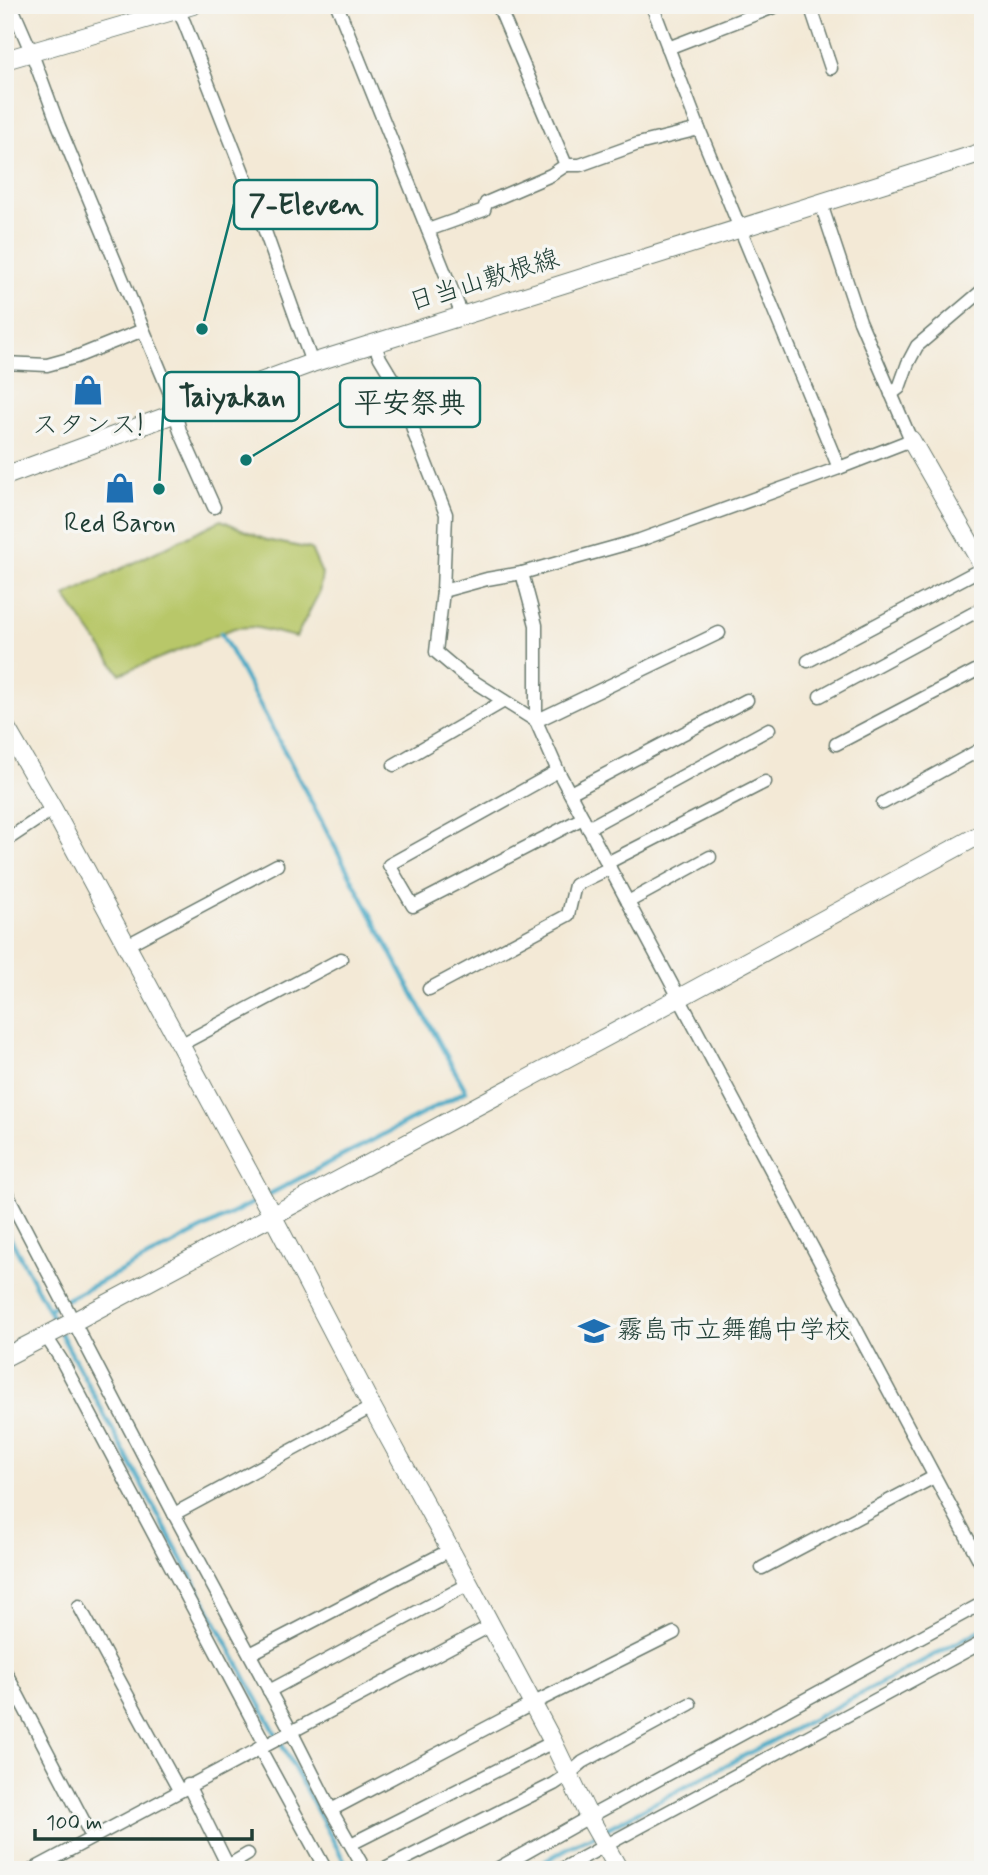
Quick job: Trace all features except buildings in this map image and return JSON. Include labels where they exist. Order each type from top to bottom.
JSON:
[{"type":"street","points":[[11,5],[171,396],[180,431],[214,507]]},
{"type":"street","points":[[337,5],[462,316]]},
{"type":"street","points":[[498,5],[566,165]]},
{"type":"street","points":[[652,5],[699,129],[839,468]]},
{"type":"street","points":[[668,48],[779,5]]},
{"type":"street","points":[[810,5],[831,68]]},
{"type":"street","points":[[5,60],[182,7],[312,363]]},
{"type":"street","points":[[428,230],[485,210],[486,203],[551,175],[566,165],[580,165],[638,144],[699,129]]},
{"type":"street","name":"日当山敷根線","points":[[5,476],[312,363],[983,152]]},
{"type":"street","points":[[808,661],[983,567],[911,440],[860,321],[821,204]]},
{"type":"street","points":[[891,394],[899,388],[917,346],[983,290]]},
{"type":"street","points":[[5,363],[47,365],[76,357],[143,330]]},
{"type":"street","points":[[374,343],[404,398],[415,436],[446,514],[443,591],[436,652],[462,674],[536,721]]},
{"type":"street","points":[[443,591],[522,573],[640,540],[911,440]]},
{"type":"street","points":[[522,573],[536,625],[536,721],[558,771],[983,1567]]},
{"type":"street","points":[[820,696],[983,608]]},
{"type":"street","points":[[536,721],[719,633]]},
{"type":"street","points":[[836,744],[983,667]]},
{"type":"street","points":[[570,793],[747,700]]},
{"type":"street","points":[[394,765],[504,701]]},
{"type":"street","points":[[5,726],[53,809],[272,1215],[619,1870]]},
{"type":"street","points":[[558,771],[389,865],[414,906],[586,823],[769,729]]},
{"type":"street","points":[[883,803],[983,748]]},
{"type":"street","points":[[429,989],[568,915],[575,885],[765,782]]},
{"type":"street","points":[[5,841],[53,809]]},
{"type":"street","points":[[5,1357],[983,833]]},
{"type":"street","points":[[628,902],[710,857]]},
{"type":"street","points":[[127,946],[277,865]]},
{"type":"street","points":[[180,1045],[341,960]]},
{"type":"street","points":[[5,1189],[72,1323],[365,1870]]},
{"type":"street","points":[[48,1334],[265,1745],[326,1870]]},
{"type":"street","points":[[174,1514],[372,1407]]},
{"type":"street","points":[[762,1567],[934,1477]]},
{"type":"street","points":[[250,1654],[450,1550]]},
{"type":"street","points":[[270,1691],[469,1584]]},
{"type":"street","points":[[495,1870],[983,1603]]},
{"type":"street","points":[[79,1606],[228,1866],[248,1854]]},
{"type":"street","points":[[32,1870],[490,1626]]},
{"type":"street","points":[[331,1810],[674,1633]]},
{"type":"street","points":[[560,1870],[604,1843],[983,1642]]},
{"type":"street","points":[[5,1671],[92,1836]]},
{"type":"street","points":[[383,1870],[554,1784],[583,1762],[690,1703]]},
{"type":"street","points":[[351,1844],[553,1742]]},
{"type":"green space","points":[[221,520],[266,540],[311,549],[322,574],[319,593],[296,637],[254,627],[234,628],[120,674],[65,596]]},
{"type":"waterway","points":[[980,5],[983,15]]},
{"type":"waterway","points":[[221,633],[466,1091],[266,1196]]},
{"type":"waterway","points":[[48,1309],[258,1200]]},
{"type":"waterway","points":[[5,1228],[57,1326]]},
{"type":"waterway","points":[[61,1334],[349,1870]]},
{"type":"waterway","points":[[602,1831],[983,1629]]},
{"type":"waterway","points":[[531,1870],[595,1835]]},
{"type":"place","name":"7-Eleven","points":[[202,329]]},
{"type":"place","name":"スタンス!","points":[[88,390]]},
{"type":"place","name":"平安祭典","points":[[246,460]]},
{"type":"place","name":"Red Baron","points":[[120,488]]},
{"type":"place","name":"Taiyakan","points":[[159,489]]},
{"type":"place","name":"霧島市立舞鶴中学校","points":[[594,1331]]}]
